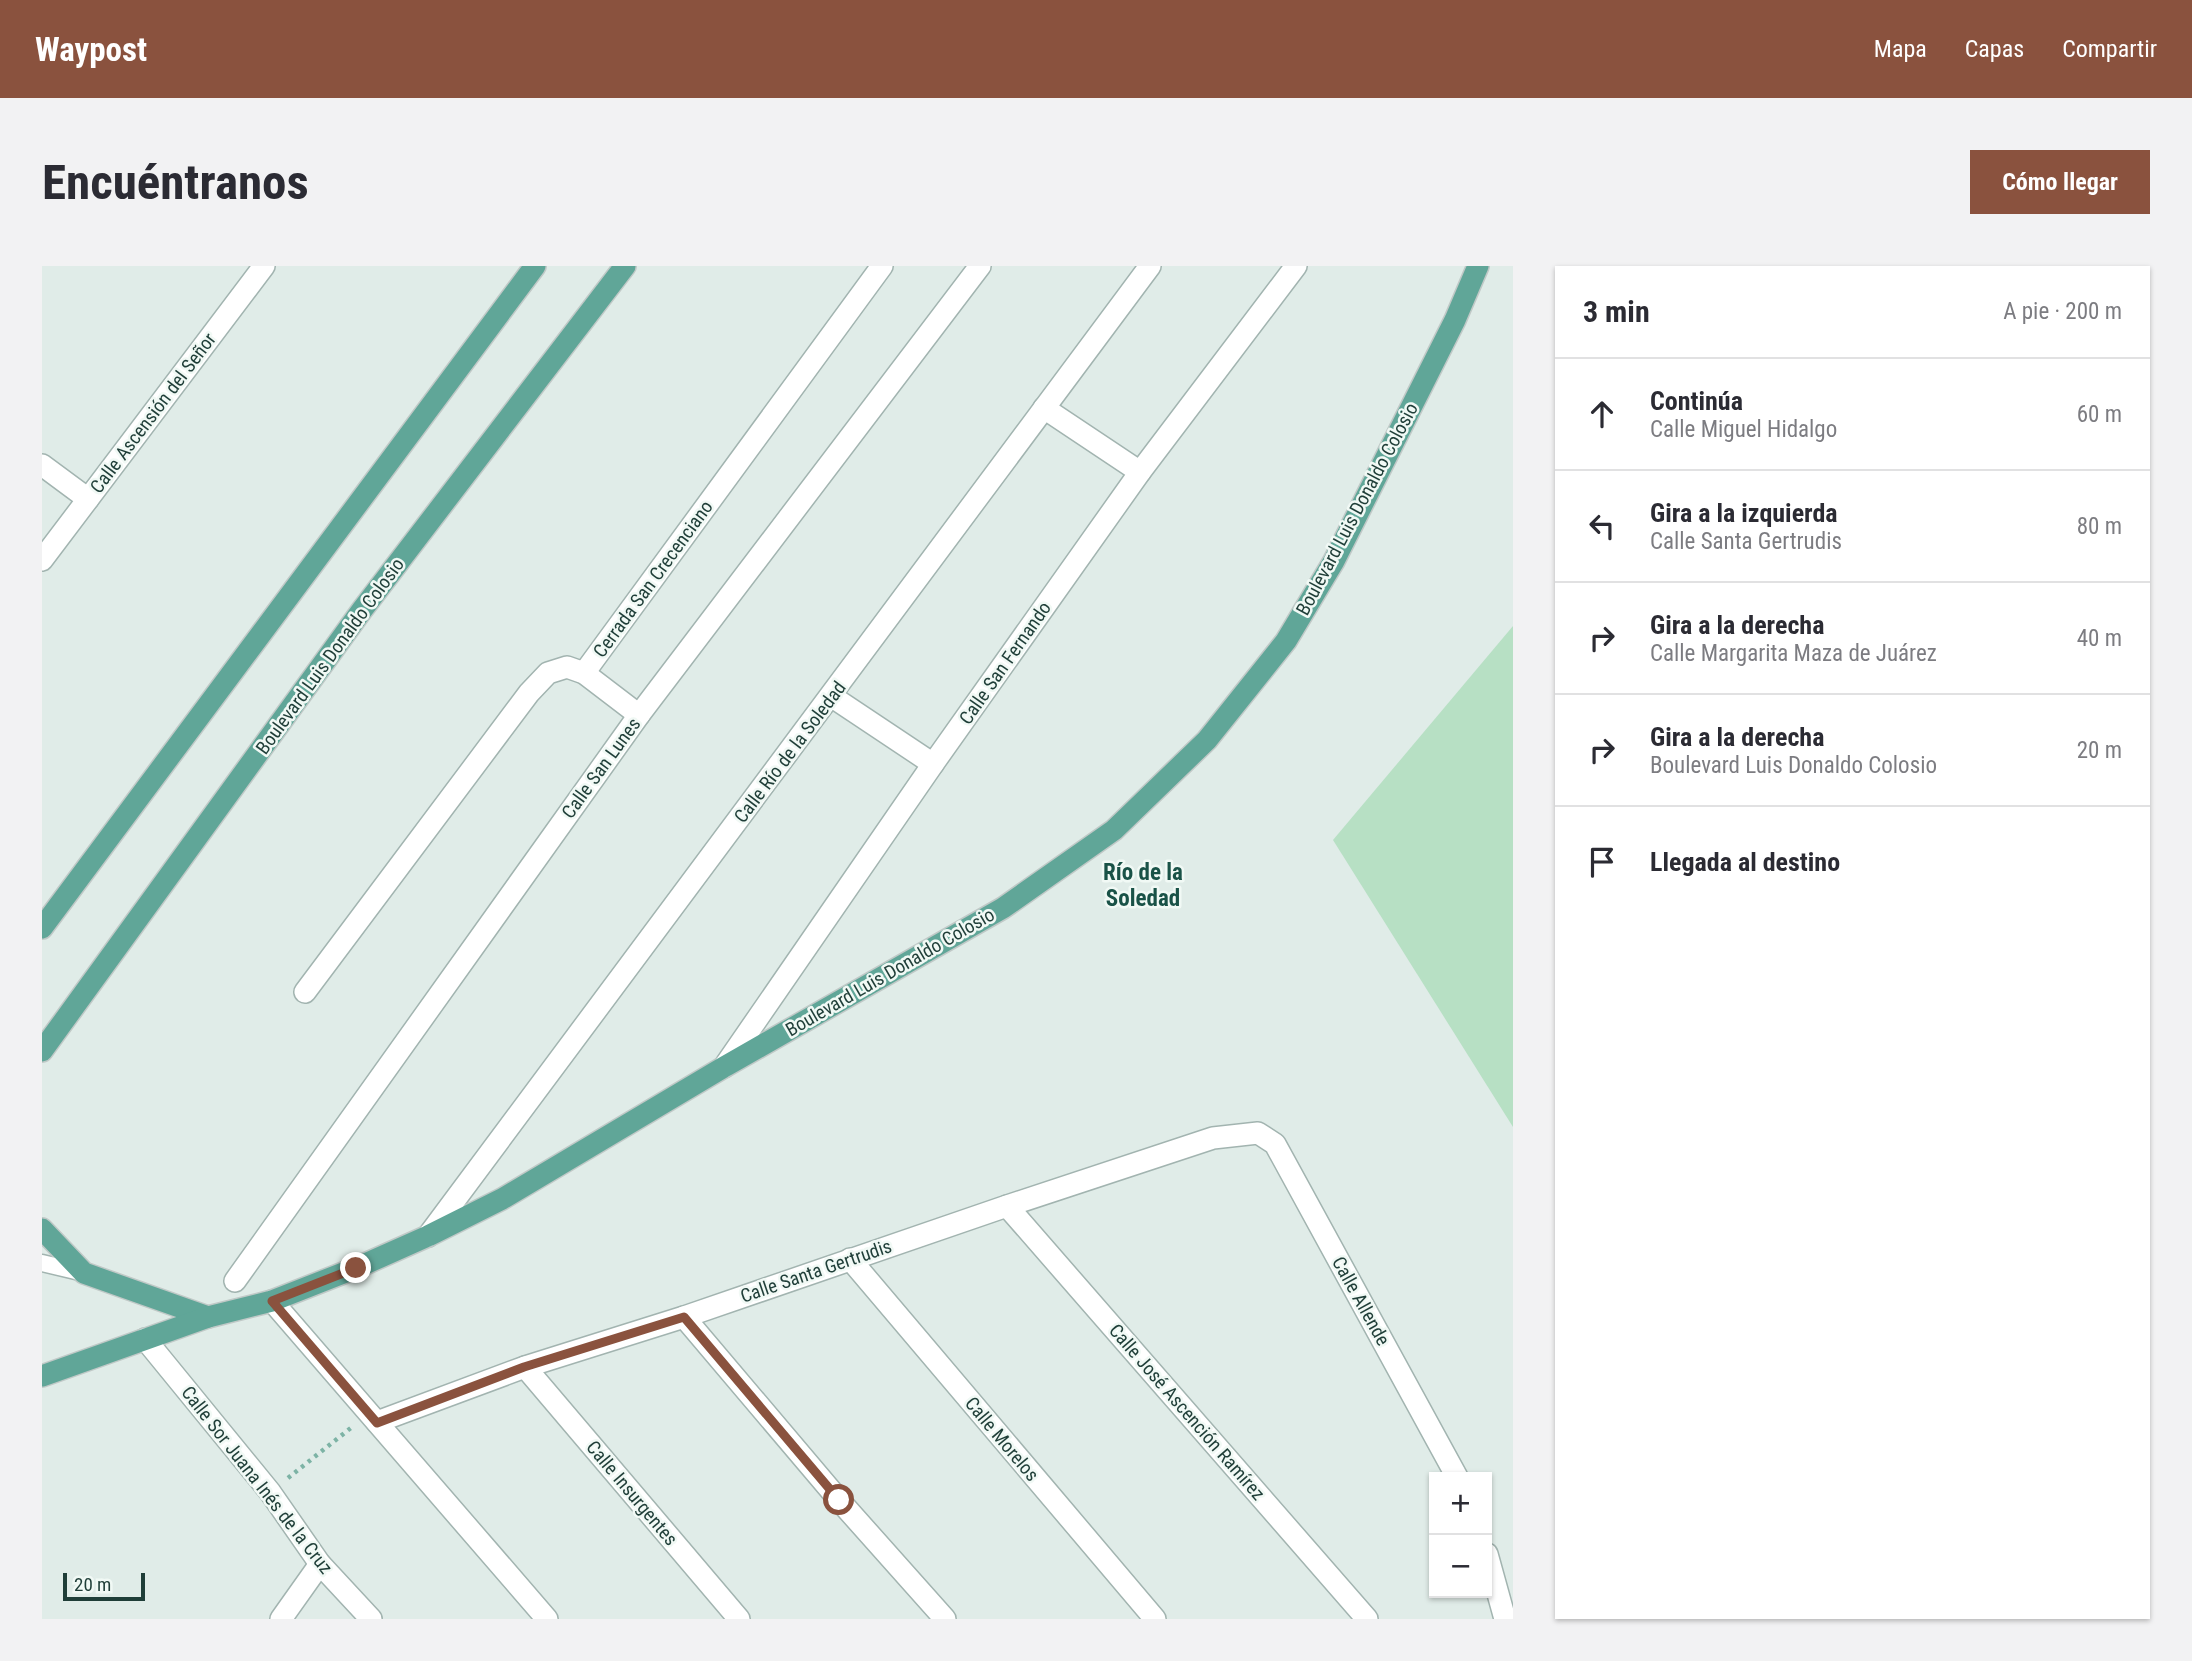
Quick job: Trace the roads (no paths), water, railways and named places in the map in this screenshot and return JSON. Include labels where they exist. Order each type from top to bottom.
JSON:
[{"type":"main road","points":[[42,928],[535,266]]},
{"type":"main road","name":"Boulevard Luis Donaldo Colosio","points":[[42,1051],[362,610],[625,266]]},
{"type":"main road","name":"Boulevard Luis Donaldo Colosio","points":[[42,1376],[208,1317],[272,1301],[356,1268],[502,1199],[724,1067],[1003,908],[1114,830],[1207,740],[1286,641],[1334,561],[1449,332],[1478,266]]},
{"type":"main road","points":[[42,1229],[84,1273],[208,1317]]},
{"type":"street","name":"Calle Ascensión del Señor","points":[[42,560],[264,266]]},
{"type":"street","name":"Cerrada San Crecenciano","points":[[305,992],[529,693],[548,673],[567,667],[584,673],[881,266]]},
{"type":"street","name":"Calle San Lunes","points":[[235,1281],[639,715],[980,266]]},
{"type":"street","name":"Calle Río de la Soledad","points":[[428,1236],[1150,266]]},
{"type":"street","name":"Calle San Fernando","points":[[724,1067],[933,764],[1140,472],[1296,266]]},
{"type":"street","points":[[1044,408],[1140,472]]},
{"type":"street","points":[[42,465],[88,499]]},
{"type":"street","points":[[584,673],[639,715]]},
{"type":"street","points":[[831,696],[933,764]]},
{"type":"street","name":"Calle Santa Gertrudis","points":[[373,1418],[684,1317],[1007,1206],[1213,1139],[1258,1133]]},
{"type":"street","name":"Calle Allende","points":[[1258,1133],[1275,1144],[1454,1472]]},
{"type":"street","name":"Calle José Ascención Ramírez","points":[[1007,1206],[1367,1619]]},
{"type":"street","name":"Calle Morelos","points":[[850,1259],[1155,1619]]},
{"type":"street","points":[[272,1301],[547,1619]]},
{"type":"street","points":[[684,1317],[839,1500],[945,1619]]},
{"type":"street","name":"Calle Sor Juana Inés de la Cruz","points":[[145,1339],[270,1492],[320,1564],[371,1619]]},
{"type":"street","name":"Calle Insurgentes","points":[[524,1367],[739,1619]]},
{"type":"street","points":[[281,1619],[320,1564]]},
{"type":"street","points":[[1492,1572],[1505,1619]]},
{"type":"lane","points":[[42,1263],[84,1273]]},
{"type":"district","name":"Río de la Soledad","points":[[1143,885]]}]
